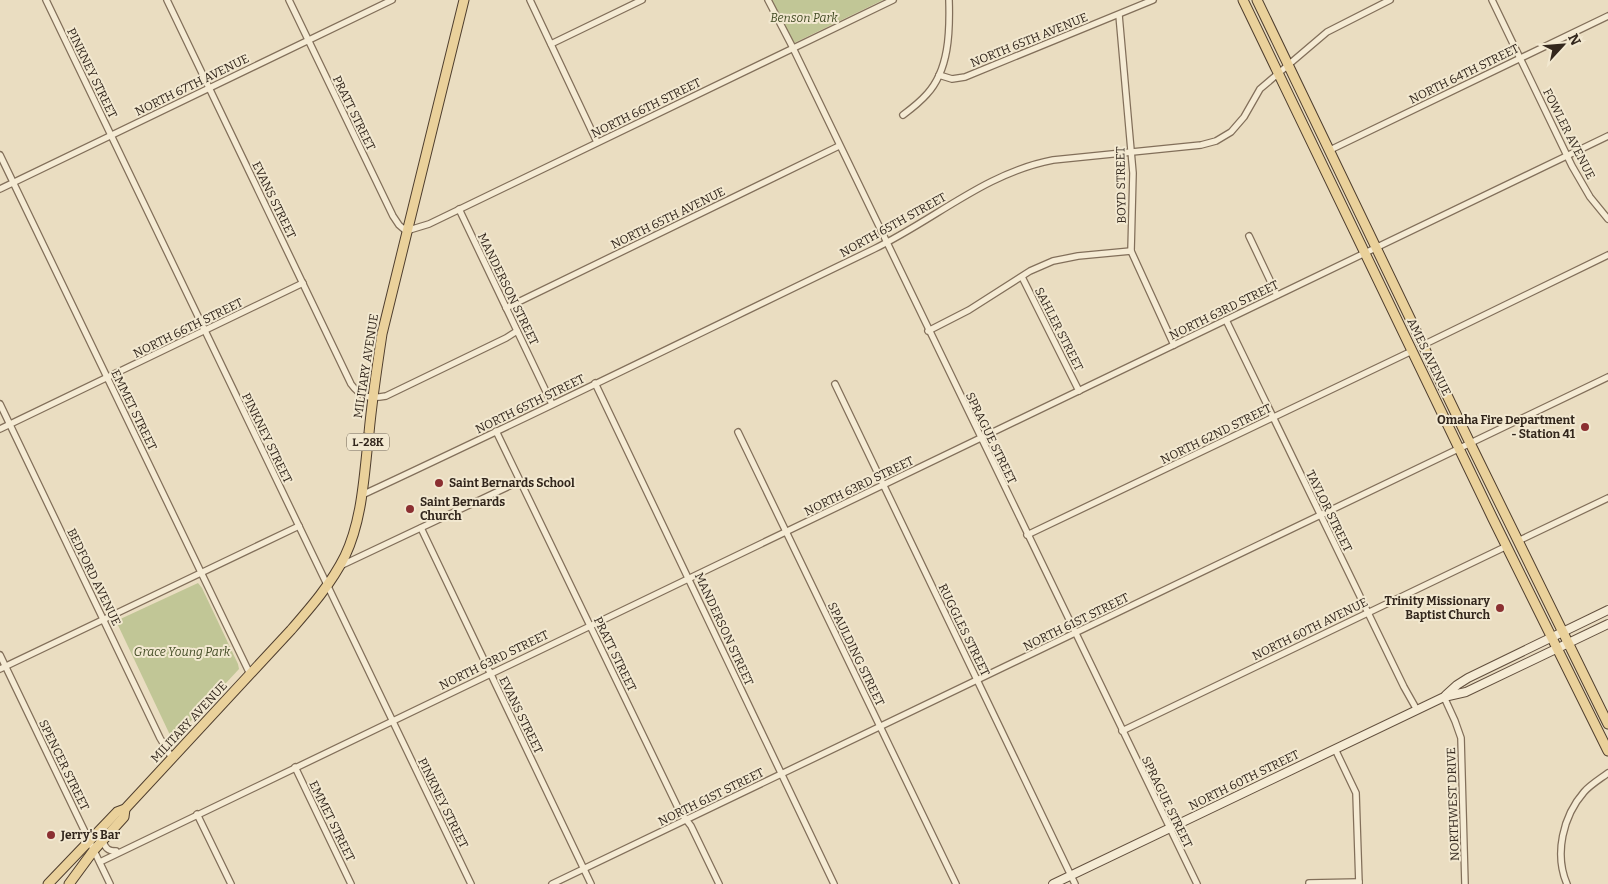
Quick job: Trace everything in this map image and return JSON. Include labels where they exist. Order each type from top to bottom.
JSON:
[{"type":"main road","name":"MILITARY AVENUE","points":[[69,884],[92,846],[117,812],[124,809],[315,603],[328,585],[351,540],[362,495],[382,334],[464,0]]},
{"type":"main road","name":"AMES AVENUE","points":[[1243,0],[1608,751]]},
{"type":"main road","name":"AMES AVENUE","points":[[1257,0],[1562,633],[1608,724]]},
{"type":"main road","name":"NORTH 60TH STREET","points":[[1444,697],[1468,678],[1608,610]]},
{"type":"main road","name":"NORTH 60TH STREET","points":[[1054,884],[1444,697],[1466,692],[1608,624]]},
{"type":"main road","name":"MILITARY AVENUE","points":[[50,881],[102,840],[124,817],[124,809]]},
{"type":"street","name":"PINKNEY STREET","points":[[46,0],[471,884]]},
{"type":"street","name":"EVANS STREET","points":[[167,0],[351,384],[360,394],[373,399]]},
{"type":"street","name":"PRATT STREET","points":[[289,0],[393,216],[399,225],[406,230]]},
{"type":"street","name":"NORTH 67TH AVENUE","points":[[0,188],[392,0]]},
{"type":"street","points":[[530,0],[598,142]]},
{"type":"street","points":[[551,44],[642,0]]},
{"type":"street","name":"SPRAGUE STREET","points":[[768,0],[793,48],[928,331],[1197,884]]},
{"type":"street","name":"NORTH 66TH STREET","points":[[406,230],[429,224],[893,0]]},
{"type":"street","points":[[903,115],[928,94],[939,75],[945,59],[949,0]]},
{"type":"street","name":"NORTH 65TH AVENUE","points":[[939,75],[952,79],[965,77],[1153,0]]},
{"type":"street","name":"NORTH 65TH STREET","points":[[362,495],[886,242],[985,184],[1018,168],[1053,160],[1201,145],[1216,141],[1236,127],[1260,89],[1333,28],[1390,0]]},
{"type":"street","name":"FOWLER AVENUE","points":[[1492,0],[1567,156],[1590,197],[1608,219]]},
{"type":"street","name":"BOYD STREET","points":[[1119,15],[1132,152],[1131,252],[1174,345]]},
{"type":"street","name":"NORTH 64TH STREET","points":[[1330,150],[1608,16]]},
{"type":"street","name":"NORTH 63RD STREET","points":[[100,862],[1608,136]]},
{"type":"street","name":"NORTH 65TH AVENUE","points":[[506,308],[840,146]]},
{"type":"street","name":"EMMET STREET","points":[[0,155],[250,674]]},
{"type":"street","name":"MANDERSON STREET","points":[[459,209],[552,404]]},
{"type":"street","points":[[1248,236],[1276,295]]},
{"type":"street","points":[[928,331],[969,310],[1041,266],[1063,258],[1131,252]]},
{"type":"street","points":[[1423,345],[1608,256]]},
{"type":"street","name":"SAHLER STREET","points":[[1022,277],[1079,391]]},
{"type":"street","name":"NORTH 66TH STREET","points":[[0,429],[303,283]]},
{"type":"street","name":"TAYLOR STREET","points":[[1226,320],[1367,613],[1417,710]]},
{"type":"street","points":[[373,399],[396,392],[517,331]]},
{"type":"street","name":"NORTH 62ND STREET","points":[[1027,535],[1412,351]]},
{"type":"street","name":"NORTH 61ST STREET","points":[[552,884],[1608,377]]},
{"type":"street","name":"MANDERSON STREET","points":[[594,384],[834,884]]},
{"type":"street","name":"RUGGLES STREET","points":[[835,384],[1075,884]]},
{"type":"street","name":"BEDFORD AVENUE","points":[[0,404],[160,738],[172,758]]},
{"type":"street","name":"PRATT STREET","points":[[496,431],[680,812],[691,826],[719,884]]},
{"type":"street","name":"SPAULDING STREET","points":[[738,432],[956,884]]},
{"type":"street","points":[[338,567],[520,481]]},
{"type":"street","points":[[1518,541],[1608,498]]},
{"type":"street","points":[[3,667],[299,526]]},
{"type":"street","name":"EVANS STREET","points":[[421,528],[591,884]]},
{"type":"street","name":"NORTH 60TH AVENUE","points":[[1122,731],[1507,546]]},
{"type":"street","name":"SPENCER STREET","points":[[0,655],[3,667],[110,884]]},
{"type":"street","name":"NORTHWEST DRIVE","points":[[1444,697],[1456,721],[1461,738],[1465,884]]},
{"type":"street","points":[[1309,883],[1359,883],[1356,793],[1335,749]]},
{"type":"street","name":"EMMET STREET","points":[[295,767],[351,884]]},
{"type":"street","points":[[1567,884],[1562,870],[1561,851],[1569,816],[1584,792],[1608,773]]},
{"type":"street","points":[[197,814],[231,884]]},
{"type":"street","points":[[102,840],[105,848],[109,851],[118,852]]},
{"type":"street","points":[[44,884],[50,881]]},
{"type":"green space","name":"Benson Park","points":[[772,0],[883,0],[794,43]]},
{"type":"green space","name":"Grace Young Park","points":[[198,583],[239,669],[175,738],[170,735],[116,621]]},
{"type":"place","name":"Omaha Fire Department - Station 41","points":[[1585,427]]},
{"type":"place","name":"Saint Bernards School","points":[[439,483]]},
{"type":"place","name":"Saint Bernards Church","points":[[410,509]]},
{"type":"place","name":"Trinity Missionary Baptist Church","points":[[1500,608]]},
{"type":"place","name":"Jerry's Bar","points":[[51,835]]}]
